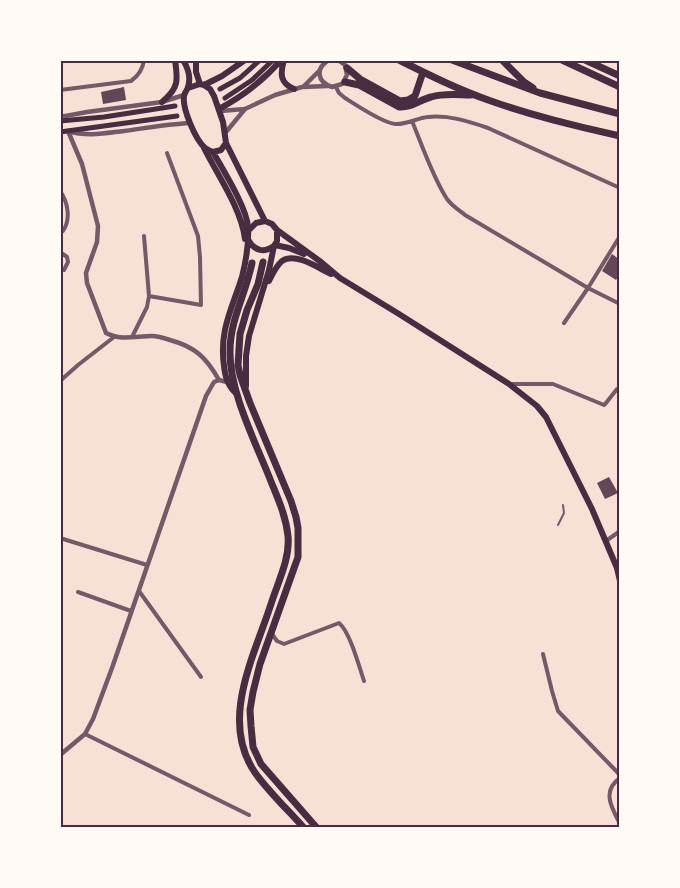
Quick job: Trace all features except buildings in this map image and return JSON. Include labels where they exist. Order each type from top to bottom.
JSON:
[{"type":"highway","points":[[399,60],[476,96],[540,117],[620,136]]},
{"type":"highway","points":[[452,60],[540,93],[620,114]]},
{"type":"highway","points":[[502,60],[524,82],[540,93]]},
{"type":"highway","points":[[562,60],[620,87]]},
{"type":"highway","points":[[585,60],[620,76]]},
{"type":"highway","points":[[346,68],[360,79],[400,101],[415,96],[423,72]]},
{"type":"highway","points":[[345,82],[359,86],[399,107],[406,108],[440,95],[476,96]]},
{"type":"highway","points":[[263,262],[258,284],[240,334],[238,365],[246,392],[291,501],[296,517],[298,557],[260,664],[253,692],[250,710],[253,747],[261,764],[317,828]]},
{"type":"highway","points":[[252,263],[230,341],[231,373],[286,521],[288,538],[287,557],[245,680],[240,712],[240,734],[246,757],[256,774],[304,828]]},
{"type":"main road","points":[[162,102],[177,82],[176,60]]},
{"type":"main road","points":[[183,60],[188,70],[188,87],[184,94],[184,105],[190,123],[242,221],[246,257]]},
{"type":"main road","points":[[196,60],[195,67],[202,85],[210,89],[220,110],[226,132],[226,143],[265,221]]},
{"type":"main road","points":[[188,87],[202,85],[245,60]]},
{"type":"main road","points":[[220,89],[240,78],[260,60]]},
{"type":"main road","points":[[225,98],[252,80],[273,60]]},
{"type":"main road","points":[[220,110],[255,86],[283,60]]},
{"type":"main road","points":[[283,60],[282,78],[294,89]]},
{"type":"main road","points":[[60,119],[104,117],[175,106]]},
{"type":"main road","points":[[60,132],[177,116]]},
{"type":"main road","points":[[213,152],[221,150],[226,143]]},
{"type":"main road","points":[[204,147],[213,152],[244,210],[248,225],[246,257],[223,336],[223,359],[227,382],[237,394]]},
{"type":"main road","points":[[246,392],[245,375],[249,336],[278,236],[272,224],[265,221],[252,225],[248,237],[252,246],[263,251],[269,250],[274,245]]},
{"type":"main road","points":[[276,230],[340,278]]},
{"type":"main road","points":[[274,245],[298,251],[321,262]]},
{"type":"main road","points":[[261,295],[280,262],[286,259],[304,261],[340,278],[408,320],[509,384],[537,406],[546,417],[592,508],[617,568],[620,581]]},
{"type":"street","points":[[60,90],[130,81],[138,74],[144,60]]},
{"type":"street","points":[[328,60],[322,65],[320,71],[321,79],[328,86]]},
{"type":"street","points":[[220,110],[245,109],[275,95],[302,87],[336,87],[345,82],[347,75],[346,68],[338,60]]},
{"type":"street","points":[[302,87],[320,71]]},
{"type":"street","points":[[336,87],[345,98],[387,122],[398,124],[426,117],[443,116],[467,120],[620,188]]},
{"type":"street","points":[[60,119],[87,112],[162,102],[184,94]]},
{"type":"street","points":[[226,132],[245,109]]},
{"type":"street","points":[[412,121],[439,183],[452,205],[588,288],[620,304]]},
{"type":"street","points":[[68,132],[95,135],[190,123]]},
{"type":"street","points":[[68,132],[82,164],[98,226],[97,242],[86,273],[87,283],[106,333],[114,337],[155,336],[186,344],[198,351],[219,380]]},
{"type":"street","points":[[149,296],[201,304],[198,236],[167,153]]},
{"type":"street","points":[[60,192],[64,198],[68,219],[63,231]]},
{"type":"street","points":[[132,337],[147,307],[149,296],[144,236]]},
{"type":"street","points":[[564,323],[620,236]]},
{"type":"street","points":[[60,252],[67,257],[68,262],[64,270]]},
{"type":"street","points":[[60,381],[114,337]]},
{"type":"street","points":[[60,755],[85,734],[93,719],[206,396],[214,382],[219,380],[227,382]]},
{"type":"street","points":[[509,384],[553,384],[604,405],[620,388]]},
{"type":"street","points":[[606,541],[620,531]]},
{"type":"street","points":[[60,538],[147,565]]},
{"type":"street","points":[[138,591],[201,677]]},
{"type":"street","points":[[78,592],[131,610]]},
{"type":"street","points":[[272,634],[277,641],[284,644],[339,623],[346,632],[364,681]]},
{"type":"street","points":[[543,654],[558,711],[620,777],[613,783],[609,795],[612,808],[620,824]]},
{"type":"street","points":[[85,734],[249,815]]},
{"type":"lane","points":[[558,525],[564,513],[563,505]]}]
